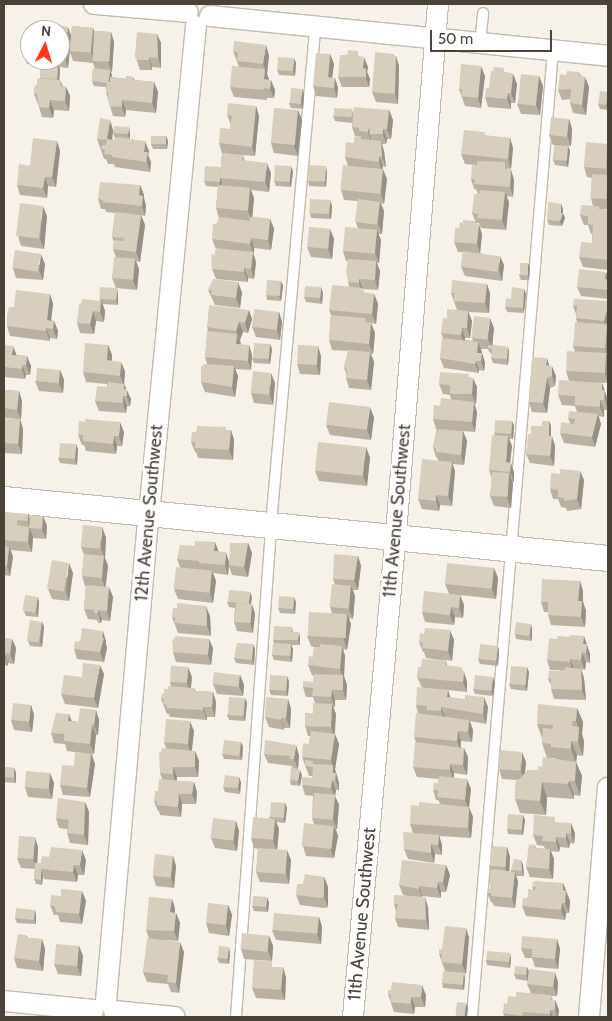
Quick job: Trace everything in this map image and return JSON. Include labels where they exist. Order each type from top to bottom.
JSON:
[{"type":"street","points":[[94,4],[199,13],[315,27],[608,56]]},
{"type":"street","name":"11th Avenue Southwest","points":[[353,1017],[395,537],[438,4]]},
{"type":"street","name":"12th Avenue Southwest","points":[[105,1011],[149,514],[199,13]]},
{"type":"street","points":[[4,499],[608,558]]},
{"type":"street","points":[[589,1017],[608,788]]},
{"type":"street","points":[[4,1001],[175,1017]]},
{"type":"lane","points":[[480,43],[483,13]]},
{"type":"lane","points":[[236,1017],[271,524],[315,27]]},
{"type":"lane","points":[[472,1017],[553,50]]},
{"type":"building","points":[[72,26],[93,28],[91,53],[70,51]]},
{"type":"building","points":[[94,31],[111,32],[109,62],[92,61]]},
{"type":"building","points":[[137,32],[157,34],[158,58],[149,57],[149,60],[136,60]]},
{"type":"building","points":[[234,41],[266,45],[263,64],[237,61],[238,52],[233,51]]},
{"type":"building","points":[[348,50],[358,51],[358,56],[364,57],[363,68],[366,69],[366,77],[338,77],[340,55],[347,55]]},
{"type":"building","points":[[375,52],[396,56],[395,94],[372,92]]},
{"type":"building","points":[[316,53],[330,54],[328,77],[335,78],[334,88],[313,86]]},
{"type":"building","points":[[278,57],[294,58],[293,71],[277,70]]},
{"type":"building","points":[[461,64],[481,66],[478,98],[461,96],[462,89],[459,89]]},
{"type":"building","points":[[232,66],[265,69],[264,79],[271,80],[270,89],[230,87]]},
{"type":"building","points":[[494,67],[504,68],[504,72],[513,74],[511,93],[508,93],[507,99],[485,97],[486,88],[489,88],[491,71],[493,71]]},
{"type":"building","points":[[93,68],[110,70],[108,83],[91,81]]},
{"type":"building","points":[[41,70],[58,70],[57,79],[40,78]]},
{"type":"building","points":[[567,71],[579,72],[579,76],[585,77],[582,105],[570,103],[571,89],[558,90],[560,74],[566,75]]},
{"type":"building","points":[[521,74],[539,76],[536,106],[518,104]]},
{"type":"building","points":[[126,76],[133,77],[133,80],[154,82],[152,103],[122,100],[122,107],[109,106],[108,93],[106,92],[107,81],[110,82],[110,77],[126,79]]},
{"type":"building","points":[[38,78],[60,80],[60,86],[66,87],[65,101],[50,100],[49,108],[39,107],[37,94],[34,94]]},
{"type":"building","points":[[291,88],[302,89],[301,104],[290,103]]},
{"type":"building","points":[[600,91],[608,92],[606,105],[598,104]]},
{"type":"building","points":[[228,103],[256,106],[252,147],[219,143],[220,128],[230,129],[232,116],[227,115]]},
{"type":"building","points":[[354,107],[389,110],[387,129],[383,129],[383,134],[370,134],[370,129],[368,129],[368,132],[359,131],[359,128],[352,127]]},
{"type":"building","points":[[274,108],[298,110],[295,145],[271,143]]},
{"type":"building","points":[[334,108],[352,109],[352,117],[334,116]]},
{"type":"building","points":[[551,117],[569,119],[567,137],[549,135]]},
{"type":"building","points":[[100,118],[110,120],[107,139],[115,140],[116,137],[145,141],[144,152],[148,152],[146,162],[104,154],[105,150],[101,149],[102,145],[106,145],[107,140],[97,139]]},
{"type":"building","points":[[114,126],[129,127],[128,134],[114,133]]},
{"type":"building","points":[[464,130],[510,138],[508,159],[461,154]]},
{"type":"building","points":[[151,136],[166,136],[166,144],[151,144]]},
{"type":"building","points":[[355,136],[361,136],[361,139],[381,141],[382,157],[379,156],[379,162],[345,157],[346,142],[354,143]]},
{"type":"building","points":[[33,138],[57,141],[52,177],[45,177],[43,188],[17,185],[19,164],[30,166]]},
{"type":"building","points":[[586,142],[608,144],[606,169],[584,167]]},
{"type":"building","points":[[555,145],[568,146],[567,161],[554,160]]},
{"type":"building","points":[[222,153],[243,155],[242,160],[267,163],[265,182],[220,178]]},
{"type":"building","points":[[477,161],[505,162],[505,169],[511,170],[510,187],[474,184],[475,179],[471,179],[472,165],[477,165]]},
{"type":"building","points":[[275,165],[291,166],[290,182],[274,181]]},
{"type":"building","points":[[309,165],[326,166],[325,182],[308,181]]},
{"type":"building","points":[[343,165],[383,169],[380,194],[340,190]]},
{"type":"building","points":[[205,166],[221,167],[220,182],[204,181]]},
{"type":"building","points":[[592,174],[608,175],[606,199],[590,198]]},
{"type":"building","points":[[100,182],[140,185],[139,195],[143,196],[142,206],[103,202],[103,200],[98,199]]},
{"type":"building","points":[[218,185],[250,188],[248,211],[216,208]]},
{"type":"building","points":[[480,190],[505,192],[502,220],[477,218],[478,214],[472,213],[474,194],[479,194]]},
{"type":"building","points":[[310,199],[330,200],[329,214],[309,213]]},
{"type":"building","points":[[358,199],[380,202],[377,225],[355,222]]},
{"type":"building","points":[[548,202],[561,204],[561,213],[563,213],[560,221],[547,220]]},
{"type":"building","points":[[20,203],[43,206],[39,239],[16,236]]},
{"type":"building","points":[[581,205],[599,206],[599,209],[608,210],[608,260],[579,257],[581,242],[592,243],[593,225],[588,224],[588,216],[580,215]]},
{"type":"building","points":[[115,212],[141,215],[136,252],[113,249],[114,240],[123,241],[124,238],[112,237]]},
{"type":"building","points":[[220,217],[250,221],[250,217],[270,219],[268,240],[251,238],[250,244],[212,239],[213,224],[216,224]]},
{"type":"building","points":[[463,220],[475,221],[475,224],[479,224],[477,244],[454,242],[455,228],[459,228],[460,222],[463,223]]},
{"type":"building","points":[[309,227],[330,229],[328,249],[307,247]]},
{"type":"building","points":[[345,227],[377,230],[375,254],[343,251]]},
{"type":"building","points":[[216,248],[253,252],[251,269],[244,268],[244,272],[212,269],[211,254],[215,255]]},
{"type":"building","points":[[15,250],[41,254],[38,272],[12,268]]},
{"type":"building","points":[[463,251],[500,256],[497,272],[461,267]]},
{"type":"building","points":[[114,257],[135,259],[133,280],[112,278]]},
{"type":"building","points":[[348,259],[376,261],[375,280],[359,279],[359,283],[348,282],[346,271]]},
{"type":"building","points":[[520,263],[528,263],[528,275],[520,275]]},
{"type":"building","points":[[579,269],[606,272],[605,279],[608,280],[608,290],[577,287]]},
{"type":"building","points":[[213,279],[238,282],[236,298],[211,295],[212,290],[208,290]]},
{"type":"building","points":[[267,280],[281,281],[280,296],[266,295]]},
{"type":"building","points":[[452,280],[487,284],[485,303],[454,301],[454,293],[451,293]]},
{"type":"building","points":[[332,285],[363,288],[363,292],[374,294],[372,314],[329,310]]},
{"type":"building","points":[[305,286],[321,287],[320,298],[304,297]]},
{"type":"building","points":[[100,287],[117,288],[116,300],[99,299]]},
{"type":"building","points":[[512,287],[524,289],[523,308],[505,307],[506,298],[511,299]]},
{"type":"building","points":[[16,290],[50,294],[47,320],[54,321],[53,329],[46,328],[46,331],[7,326],[9,307],[14,307]]},
{"type":"building","points":[[82,299],[101,301],[100,312],[93,311],[90,324],[77,323],[79,304],[81,305]]},
{"type":"building","points":[[574,299],[608,301],[604,321],[576,318],[577,306],[573,306]]},
{"type":"building","points":[[209,305],[249,310],[245,323],[239,322],[236,331],[207,327]]},
{"type":"building","points":[[254,309],[279,312],[277,330],[252,327]]},
{"type":"building","points":[[447,309],[468,311],[467,328],[462,328],[461,335],[441,333],[443,318],[447,318]]},
{"type":"building","points":[[331,315],[365,318],[365,322],[371,323],[369,344],[329,340]]},
{"type":"building","points":[[474,316],[490,318],[487,340],[471,338]]},
{"type":"building","points":[[575,322],[607,324],[605,348],[573,346]]},
{"type":"building","points":[[207,331],[237,334],[236,344],[249,345],[248,361],[205,357]]},
{"type":"building","points":[[442,338],[478,342],[477,353],[482,353],[481,361],[476,361],[475,364],[440,358]]},
{"type":"building","points":[[85,343],[108,345],[107,360],[121,362],[120,376],[83,372]]},
{"type":"building","points":[[254,343],[270,344],[269,359],[253,358]]},
{"type":"building","points":[[4,345],[13,346],[12,355],[27,356],[26,365],[22,365],[22,369],[4,367]]},
{"type":"building","points":[[298,345],[318,346],[317,365],[297,364]]},
{"type":"building","points":[[488,345],[508,347],[507,359],[491,358],[492,349],[488,348]]},
{"type":"building","points":[[348,350],[370,352],[367,380],[346,378],[347,369],[344,368]]},
{"type":"building","points":[[567,351],[606,353],[605,373],[566,371]]},
{"type":"building","points":[[532,357],[547,358],[546,365],[552,366],[552,376],[547,378],[543,403],[529,402]]},
{"type":"building","points":[[204,364],[234,366],[232,387],[201,382],[201,366]]},
{"type":"building","points":[[37,368],[60,370],[59,383],[36,381]]},
{"type":"building","points":[[253,371],[271,373],[269,395],[251,393]]},
{"type":"building","points":[[440,372],[469,374],[468,377],[473,378],[472,394],[450,394],[450,385],[439,384]]},
{"type":"building","points":[[559,380],[602,383],[602,390],[605,390],[604,400],[600,400],[600,407],[575,405],[575,396],[558,395]]},
{"type":"building","points":[[108,382],[124,384],[124,389],[127,389],[127,396],[123,396],[123,403],[95,401],[97,386],[107,387]]},
{"type":"building","points":[[4,390],[19,391],[17,410],[4,408]]},
{"type":"building","points":[[441,398],[474,402],[472,422],[433,419],[434,405],[440,406]]},
{"type":"building","points":[[329,402],[370,407],[367,430],[326,425]]},
{"type":"building","points":[[569,411],[598,414],[592,437],[560,433],[561,422],[574,424],[575,419],[568,418]]},
{"type":"building","points":[[4,419],[20,419],[18,444],[4,443]]},
{"type":"building","points":[[85,419],[120,422],[119,436],[114,436],[113,444],[83,441],[83,435],[78,435],[79,421],[85,422]]},
{"type":"building","points":[[495,420],[512,421],[511,434],[494,433]]},
{"type":"building","points":[[542,421],[549,421],[549,436],[531,435],[531,426],[542,426]]},
{"type":"building","points":[[197,426],[226,427],[226,430],[231,430],[229,450],[195,448],[195,442],[191,442],[192,432],[196,432]]},
{"type":"building","points":[[438,429],[463,431],[461,455],[436,452],[436,448],[433,447]]},
{"type":"building","points":[[528,434],[552,436],[550,456],[526,454]]},
{"type":"building","points":[[492,435],[508,436],[506,462],[511,463],[510,472],[489,470]]},
{"type":"building","points":[[318,442],[366,447],[363,476],[315,471]]},
{"type":"building","points":[[60,443],[76,444],[75,459],[59,458]]},
{"type":"building","points":[[422,459],[452,462],[448,496],[436,495],[436,501],[418,499]]},
{"type":"building","points":[[560,469],[580,471],[577,499],[564,501],[564,498],[558,497],[558,490],[550,489],[551,473],[560,474]]},
{"type":"building","points":[[492,472],[509,473],[508,497],[491,496]]},
{"type":"building","points":[[5,512],[28,514],[28,521],[17,520],[17,525],[29,527],[28,542],[4,540]]},
{"type":"building","points":[[30,515],[43,516],[42,529],[29,528]]},
{"type":"building","points":[[83,525],[102,527],[100,549],[81,547]]},
{"type":"building","points":[[195,541],[215,542],[214,551],[226,552],[225,565],[177,559],[180,545],[195,546]]},
{"type":"building","points":[[230,543],[248,543],[244,567],[229,565]]},
{"type":"building","points":[[4,546],[9,547],[7,566],[4,566]]},
{"type":"building","points":[[84,554],[104,556],[102,578],[82,576]]},
{"type":"building","points":[[334,554],[358,556],[354,580],[333,579]]},
{"type":"building","points":[[52,560],[69,563],[64,592],[47,589]]},
{"type":"building","points":[[447,563],[494,568],[492,589],[445,584]]},
{"type":"building","points":[[176,567],[212,571],[210,593],[174,589]]},
{"type":"building","points":[[542,579],[580,581],[578,601],[582,601],[581,617],[548,615],[548,602],[541,602]]},
{"type":"building","points":[[332,584],[351,586],[348,609],[330,607]]},
{"type":"building","points":[[86,585],[109,587],[107,611],[98,610],[98,613],[94,613],[94,610],[84,609]]},
{"type":"building","points":[[229,590],[250,592],[249,604],[228,602]]},
{"type":"building","points":[[424,591],[460,595],[459,608],[451,607],[450,615],[422,612]]},
{"type":"building","points":[[25,595],[38,597],[35,613],[22,611]]},
{"type":"building","points":[[279,596],[294,597],[293,609],[278,608]]},
{"type":"building","points":[[177,603],[206,606],[207,626],[175,623],[175,617],[172,617],[173,608],[177,608]]},
{"type":"building","points":[[236,603],[252,604],[251,623],[235,622]]},
{"type":"building","points":[[309,612],[347,614],[346,638],[308,636]]},
{"type":"building","points":[[30,620],[42,622],[39,643],[27,641]]},
{"type":"building","points":[[516,622],[531,624],[529,636],[514,634]]},
{"type":"building","points":[[274,626],[292,627],[291,632],[299,632],[298,640],[273,640]]},
{"type":"building","points":[[82,628],[103,631],[102,638],[104,638],[100,652],[74,649],[75,641],[79,642],[81,638]]},
{"type":"building","points":[[425,628],[450,630],[448,651],[422,648],[423,643],[419,642],[420,633],[424,634]]},
{"type":"building","points":[[570,635],[584,636],[583,644],[587,644],[586,653],[582,652],[581,660],[570,659],[570,662],[547,660],[549,638],[557,639],[558,636],[570,637]]},
{"type":"building","points":[[175,636],[209,639],[208,655],[173,652],[172,639],[174,640]]},
{"type":"building","points":[[4,638],[12,639],[10,654],[4,653]]},
{"type":"building","points":[[237,643],[253,644],[252,660],[234,658]]},
{"type":"building","points":[[273,643],[291,644],[290,656],[272,655]]},
{"type":"building","points":[[320,644],[342,646],[340,669],[308,665],[309,656],[313,657],[314,647],[320,647]]},
{"type":"building","points":[[480,644],[498,646],[496,661],[478,659]]},
{"type":"building","points":[[422,659],[446,660],[445,665],[461,667],[464,672],[463,682],[420,678],[417,676],[418,667],[421,667]]},
{"type":"building","points":[[83,663],[100,665],[94,698],[61,694],[64,675],[82,677]]},
{"type":"building","points":[[171,666],[188,667],[187,683],[170,682]]},
{"type":"building","points":[[511,666],[527,667],[526,685],[510,684]]},
{"type":"building","points":[[565,667],[581,669],[582,690],[551,689],[551,679],[548,679],[549,671],[565,670]]},
{"type":"building","points":[[214,672],[240,675],[238,687],[213,684]]},
{"type":"building","points":[[314,674],[343,675],[343,690],[332,690],[331,697],[312,696],[313,688],[303,687],[303,681],[313,682]]},
{"type":"building","points":[[270,675],[287,676],[286,691],[269,690]]},
{"type":"building","points":[[475,675],[493,677],[491,691],[474,689]]},
{"type":"building","points":[[168,686],[194,688],[194,691],[213,692],[212,707],[203,707],[203,710],[166,708],[167,705],[163,704],[164,699],[161,699],[164,689],[168,689]]},
{"type":"building","points":[[417,687],[448,690],[447,697],[465,699],[465,695],[484,697],[483,714],[441,707],[441,711],[427,710],[427,706],[416,705]]},
{"type":"building","points":[[229,697],[245,698],[244,716],[228,715]]},
{"type":"building","points":[[266,697],[288,699],[286,718],[281,718],[281,720],[265,717]]},
{"type":"building","points":[[13,703],[31,705],[29,722],[11,720]]},
{"type":"building","points":[[313,703],[332,704],[331,727],[305,726],[305,713],[313,713]]},
{"type":"building","points":[[538,704],[577,708],[576,721],[572,721],[572,724],[579,727],[578,742],[571,741],[571,749],[551,747],[551,744],[542,743],[543,728],[553,729],[553,725],[537,724]]},
{"type":"building","points":[[80,708],[96,710],[90,744],[64,741],[64,734],[51,733],[56,713],[69,714],[68,721],[78,722]]},
{"type":"building","points":[[416,713],[469,720],[468,732],[458,731],[457,741],[414,737]]},
{"type":"building","points":[[166,719],[190,721],[188,744],[164,742]]},
{"type":"building","points":[[311,731],[335,734],[331,760],[302,757],[303,743],[309,744]]},
{"type":"building","points":[[224,740],[241,742],[239,756],[222,754]]},
{"type":"building","points":[[265,740],[296,745],[294,759],[290,759],[290,756],[264,754]]},
{"type":"building","points":[[415,742],[464,748],[463,765],[450,764],[450,770],[413,767]]},
{"type":"building","points":[[162,748],[195,751],[195,767],[173,767],[173,774],[160,773],[159,752],[161,752]]},
{"type":"building","points":[[500,750],[522,752],[520,771],[498,769]]},
{"type":"building","points":[[75,752],[91,754],[87,788],[60,785],[62,765],[74,766]]},
{"type":"building","points":[[543,757],[576,762],[575,781],[569,781],[568,784],[542,782],[540,801],[515,799],[516,779],[520,779],[527,770],[538,770],[538,766],[542,767]]},
{"type":"building","points":[[305,760],[313,761],[313,764],[333,765],[333,773],[336,773],[335,781],[332,780],[331,788],[302,785],[302,777],[312,778],[313,767],[305,766]]},
{"type":"building","points":[[4,767],[14,768],[14,778],[4,777]]},
{"type":"building","points":[[291,767],[300,770],[298,781],[290,780]]},
{"type":"building","points":[[26,771],[50,773],[49,789],[25,787]]},
{"type":"building","points":[[225,775],[239,777],[238,788],[223,787]]},
{"type":"building","points":[[439,776],[467,779],[465,800],[437,797],[438,790],[433,790],[434,783],[438,783]]},
{"type":"building","points":[[159,779],[194,782],[192,794],[179,794],[178,807],[157,805],[157,801],[154,801],[155,791],[158,791]]},
{"type":"building","points":[[314,793],[335,795],[333,820],[312,818]]},
{"type":"building","points":[[58,798],[85,802],[84,835],[67,833],[69,820],[56,818]]},
{"type":"building","points":[[271,802],[285,803],[284,818],[270,817]]},
{"type":"building","points":[[419,802],[469,807],[468,828],[410,824],[411,805],[419,806]]},
{"type":"building","points":[[508,814],[523,815],[522,830],[507,829]]},
{"type":"building","points":[[534,815],[555,817],[555,822],[571,823],[571,834],[566,833],[566,838],[556,837],[556,842],[542,841],[543,836],[533,835]]},
{"type":"building","points":[[253,817],[275,819],[273,840],[251,838]]},
{"type":"building","points":[[213,818],[236,821],[233,841],[211,838]]},
{"type":"building","points":[[304,823],[334,826],[331,849],[302,846]]},
{"type":"building","points":[[403,832],[439,835],[438,845],[431,844],[431,853],[404,849]]},
{"type":"building","points":[[19,836],[35,837],[33,859],[17,858]]},
{"type":"building","points":[[529,844],[535,845],[535,848],[550,849],[549,869],[526,867]]},
{"type":"building","points":[[491,846],[507,847],[506,867],[490,866]]},
{"type":"building","points":[[51,847],[82,850],[80,865],[74,865],[73,872],[40,869],[42,856],[49,857]]},
{"type":"building","points":[[258,848],[287,850],[285,874],[256,872]]},
{"type":"building","points":[[155,854],[173,856],[171,878],[153,876]]},
{"type":"building","points":[[514,859],[521,860],[522,871],[511,870]]},
{"type":"building","points":[[402,860],[446,865],[443,882],[438,882],[437,888],[419,886],[419,889],[399,885]]},
{"type":"building","points":[[35,863],[41,863],[41,880],[34,879]]},
{"type":"building","points":[[493,869],[515,872],[512,898],[491,896],[491,893],[487,893],[488,889],[490,889],[490,872]]},
{"type":"building","points":[[305,874],[324,877],[324,897],[296,895],[297,884],[303,884]]},
{"type":"building","points":[[533,882],[563,883],[563,890],[566,891],[565,903],[562,903],[561,910],[522,906],[523,898],[528,899],[528,889],[535,890],[536,887],[532,887]]},
{"type":"building","points":[[61,889],[82,891],[79,914],[57,912],[54,906],[50,905],[51,895],[61,896]]},
{"type":"building","points":[[394,895],[425,897],[426,920],[395,918],[398,904],[394,904]]},
{"type":"building","points":[[253,896],[267,897],[266,907],[252,906]]},
{"type":"building","points":[[149,897],[172,899],[170,912],[176,913],[174,931],[146,930]]},
{"type":"building","points":[[208,903],[228,905],[226,925],[206,923]]},
{"type":"building","points":[[16,908],[35,910],[34,920],[15,918]]},
{"type":"building","points":[[274,913],[319,917],[317,934],[273,930]]},
{"type":"building","points":[[445,926],[466,928],[462,964],[441,962],[442,954],[439,954],[439,949],[442,949]]},
{"type":"building","points":[[242,933],[269,936],[267,952],[240,949]]},
{"type":"building","points":[[18,934],[26,935],[26,938],[42,939],[39,961],[14,958]]},
{"type":"building","points":[[522,936],[557,939],[555,959],[532,957],[532,949],[521,948]]},
{"type":"building","points":[[147,938],[180,942],[176,983],[167,982],[168,975],[143,972]]},
{"type":"building","points":[[56,944],[79,946],[77,966],[54,964]]},
{"type":"building","points":[[219,946],[229,947],[228,959],[218,958]]},
{"type":"building","points":[[487,951],[510,953],[509,962],[486,960]]},
{"type":"building","points":[[254,960],[272,961],[272,967],[283,967],[281,990],[252,988]]},
{"type":"building","points":[[515,966],[527,967],[526,975],[514,974]]},
{"type":"building","points":[[529,969],[555,972],[553,987],[527,984]]},
{"type":"building","points":[[443,971],[464,973],[463,985],[442,983]]},
{"type":"building","points":[[392,982],[422,985],[421,997],[411,997],[411,1004],[390,1002],[391,995],[388,994],[388,990],[391,990]]},
{"type":"building","points":[[516,992],[551,995],[551,1000],[555,1000],[555,1010],[550,1010],[550,1014],[523,1012],[522,1016],[503,1013],[504,1003],[507,1004],[508,996],[516,997]]},
{"type":"building","points":[[457,1002],[466,1003],[464,1017],[455,1017]]}]
